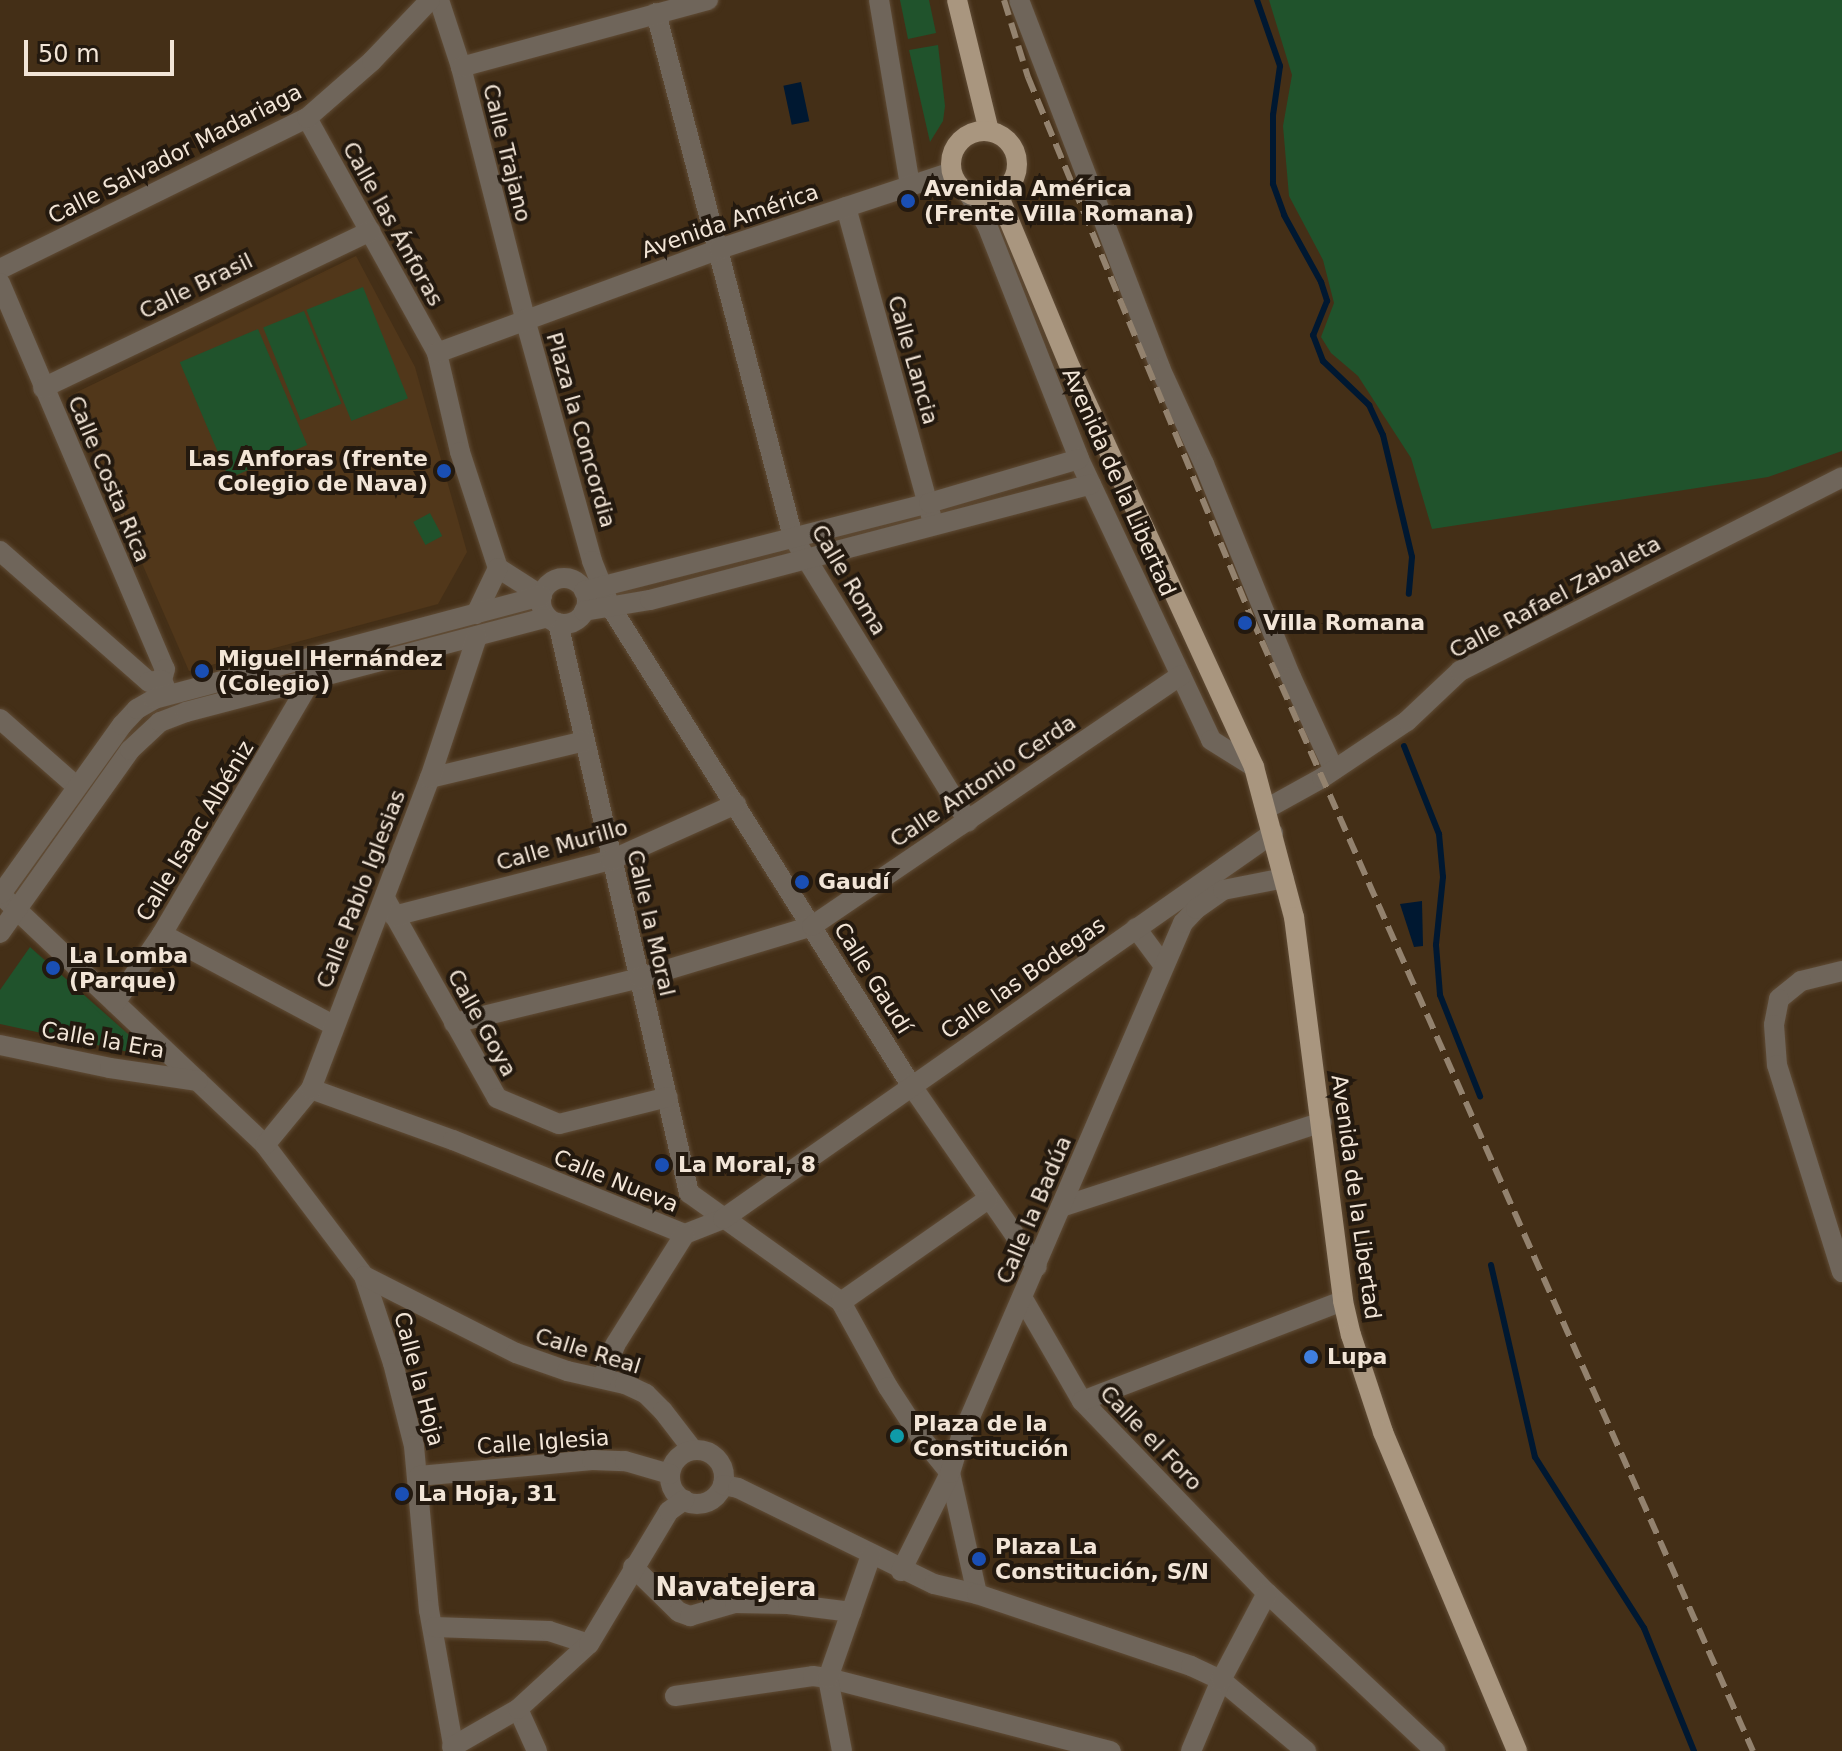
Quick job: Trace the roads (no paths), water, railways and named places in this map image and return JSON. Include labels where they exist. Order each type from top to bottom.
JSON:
[{"type":"main road","points":[[957,0],[989,131]]},
{"type":"main road","points":[[979,131],[989,131],[1007,139],[1017,158],[1014,180],[998,194],[988,197],[969,194],[956,183],[951,156],[961,139],[979,131]]},
{"type":"main road","name":"Avenida de la Libertad","points":[[998,194],[1071,369],[1254,767],[1294,917],[1343,1301],[1383,1432],[1517,1751]]},
{"type":"street","name":"Calle Salvador Madariaga","points":[[0,269],[307,118],[372,61],[430,0]]},
{"type":"street","name":"Calle Trajano","points":[[439,0],[461,67],[525,319]]},
{"type":"street","points":[[461,67],[708,0]]},
{"type":"street","points":[[879,0],[910,185]]},
{"type":"street","points":[[1019,0],[1160,368],[1204,464],[1291,677],[1334,770]]},
{"type":"street","name":"Calle Roma","points":[[656,13],[793,537],[968,821]]},
{"type":"street","name":"Calle las Ánforas","points":[[307,118],[437,353]]},
{"type":"street","name":"Avenida América","points":[[525,319],[719,249],[952,172]]},
{"type":"street","name":"Avenida de la Libertad","points":[[969,194],[987,225],[1079,459],[1211,740],[1254,767]]},
{"type":"street","name":"Calle Lancia","points":[[846,207],[934,526]]},
{"type":"street","name":"Calle Brasil","points":[[43,388],[370,231]]},
{"type":"street","name":"Calle Costa Rica","points":[[0,283],[165,669],[165,687]]},
{"type":"street","name":"Plaza la Concordia","points":[[437,353],[525,319],[590,596]]},
{"type":"street","points":[[437,353],[460,452],[498,568],[542,596]]},
{"type":"street","points":[[0,933],[142,736],[160,722],[186,712],[477,637],[553,620],[569,624],[590,596],[1079,459]]},
{"type":"street","name":"Calle Rafael Zabaleta","points":[[1266,809],[1334,770],[1407,721],[1460,671],[1842,477]]},
{"type":"street","points":[[610,606],[650,600],[1091,484]]},
{"type":"street","points":[[0,551],[149,682],[165,687]]},
{"type":"street","points":[[476,614],[498,568]]},
{"type":"street","points":[[553,620],[541,607],[542,596],[556,579],[577,582],[590,596]]},
{"type":"street","points":[[0,894],[76,786],[137,709],[165,687],[542,596]]},
{"type":"street","name":"Calle Gaudí","points":[[590,596],[610,606],[911,1085],[1037,1267]]},
{"type":"street","name":"Calle la Moral","points":[[553,620],[585,741],[689,1193],[723,1219]]},
{"type":"street","name":"Calle Pablo Iglesias","points":[[265,1145],[311,1089],[333,1025],[390,908],[477,637]]},
{"type":"street","name":"Calle Antonio Cerda","points":[[454,1023],[640,978],[812,926],[1181,675]]},
{"type":"street","name":"Calle Isaac Albéniz","points":[[115,1003],[162,934],[311,680]]},
{"type":"street","points":[[0,719],[76,786]]},
{"type":"street","points":[[430,778],[585,741]]},
{"type":"street","name":"Calle Murillo","points":[[390,908],[611,860],[736,804]]},
{"type":"street","name":"Calle las Bodegas","points":[[723,1219],[1273,833]]},
{"type":"street","name":"Calle la Badúa","points":[[901,1571],[950,1473],[961,1438],[1183,923],[1223,890],[1284,878]]},
{"type":"street","points":[[1183,923],[1197,885]]},
{"type":"street","name":"Calle la Hoja","points":[[0,894],[265,1145],[364,1276],[393,1363],[419,1476],[429,1610],[453,1749]]},
{"type":"street","name":"Calle Goya","points":[[390,908],[497,1098],[559,1124],[668,1097]]},
{"type":"street","points":[[1136,928],[1164,966]]},
{"type":"street","points":[[162,934],[333,1025]]},
{"type":"street","points":[[1842,971],[1801,981],[1779,999],[1774,1025],[1777,1065],[1842,1272]]},
{"type":"street","name":"Calle la Era","points":[[0,1045],[110,1068],[198,1081]]},
{"type":"street","name":"Calle Nueva","points":[[311,1089],[453,1140],[685,1234],[723,1219]]},
{"type":"street","points":[[1061,1207],[1322,1122]]},
{"type":"street","points":[[841,1302],[988,1199]]},
{"type":"street","points":[[723,1219],[841,1302],[888,1387],[950,1473],[977,1594]]},
{"type":"street","points":[[603,1377],[615,1345],[685,1234]]},
{"type":"street","name":"Calle Real","points":[[364,1276],[516,1353],[567,1371],[603,1377],[646,1394],[693,1450]]},
{"type":"street","name":"Calle el Foro","points":[[1023,1299],[1082,1401],[1267,1593],[1435,1751]]},
{"type":"street","points":[[1082,1401],[1343,1301]]},
{"type":"street","points":[[693,1450],[715,1457],[721,1465],[723,1485],[710,1501],[700,1504],[684,1500],[675,1492],[670,1474],[682,1454],[693,1450]]},
{"type":"street","name":"Calle Iglesia","points":[[419,1476],[592,1460],[625,1461],[670,1474]]},
{"type":"street","points":[[723,1485],[738,1488],[901,1571],[1191,1666],[1221,1680],[1306,1751]]},
{"type":"street","points":[[453,1749],[518,1709],[589,1644],[669,1511],[684,1500]]},
{"type":"street","points":[[842,1751],[828,1678],[871,1555]]},
{"type":"street","points":[[633,1567],[679,1612],[690,1616],[735,1603],[788,1604],[851,1612]]},
{"type":"street","points":[[1191,1751],[1221,1680],[1267,1593]]},
{"type":"street","points":[[434,1627],[549,1631],[589,1644]]},
{"type":"street","points":[[675,1696],[813,1676],[1111,1751]]},
{"type":"street","points":[[518,1709],[537,1751]]},
{"type":"water","points":[[801,82],[809,121],[792,125],[783,86]]},
{"type":"water","points":[[1422,901],[1423,946],[1414,947],[1400,904]]},
{"type":"waterway","points":[[1257,0],[1280,66],[1273,115],[1273,184],[1284,215],[1321,282],[1327,301],[1313,335],[1323,361],[1369,405],[1383,435],[1412,557],[1409,594]]},
{"type":"waterway","points":[[1404,746],[1439,834],[1443,877],[1436,945],[1440,995],[1480,1096]]},
{"type":"waterway","points":[[1491,1265],[1535,1457],[1644,1628],[1694,1751]]},
{"type":"railway","points":[[1004,0],[1028,77],[1252,619],[1753,1751]]},
{"type":"place","name":"Avenida América (Frente Villa Romana)","points":[[908,201]]},
{"type":"place","name":"Las Anforas (frente Colegio de Nava)","points":[[444,471]]},
{"type":"place","name":"Villa Romana","points":[[1245,623]]},
{"type":"place","name":"Miguel Hernández (Colegio)","points":[[202,671]]},
{"type":"place","name":"Gaudí","points":[[802,882]]},
{"type":"place","name":"La Lomba (Parque)","points":[[53,968]]},
{"type":"place","name":"La Moral, 8","points":[[662,1165]]},
{"type":"place","name":"Lupa","points":[[1311,1357]]},
{"type":"place","name":"Plaza de la Constitución","points":[[897,1436]]},
{"type":"place","name":"La Hoja, 31","points":[[402,1494]]},
{"type":"place","name":"Plaza La Constitución, S/N","points":[[979,1559]]},
{"type":"district","name":"Navatejera","points":[[736,1588]]}]
